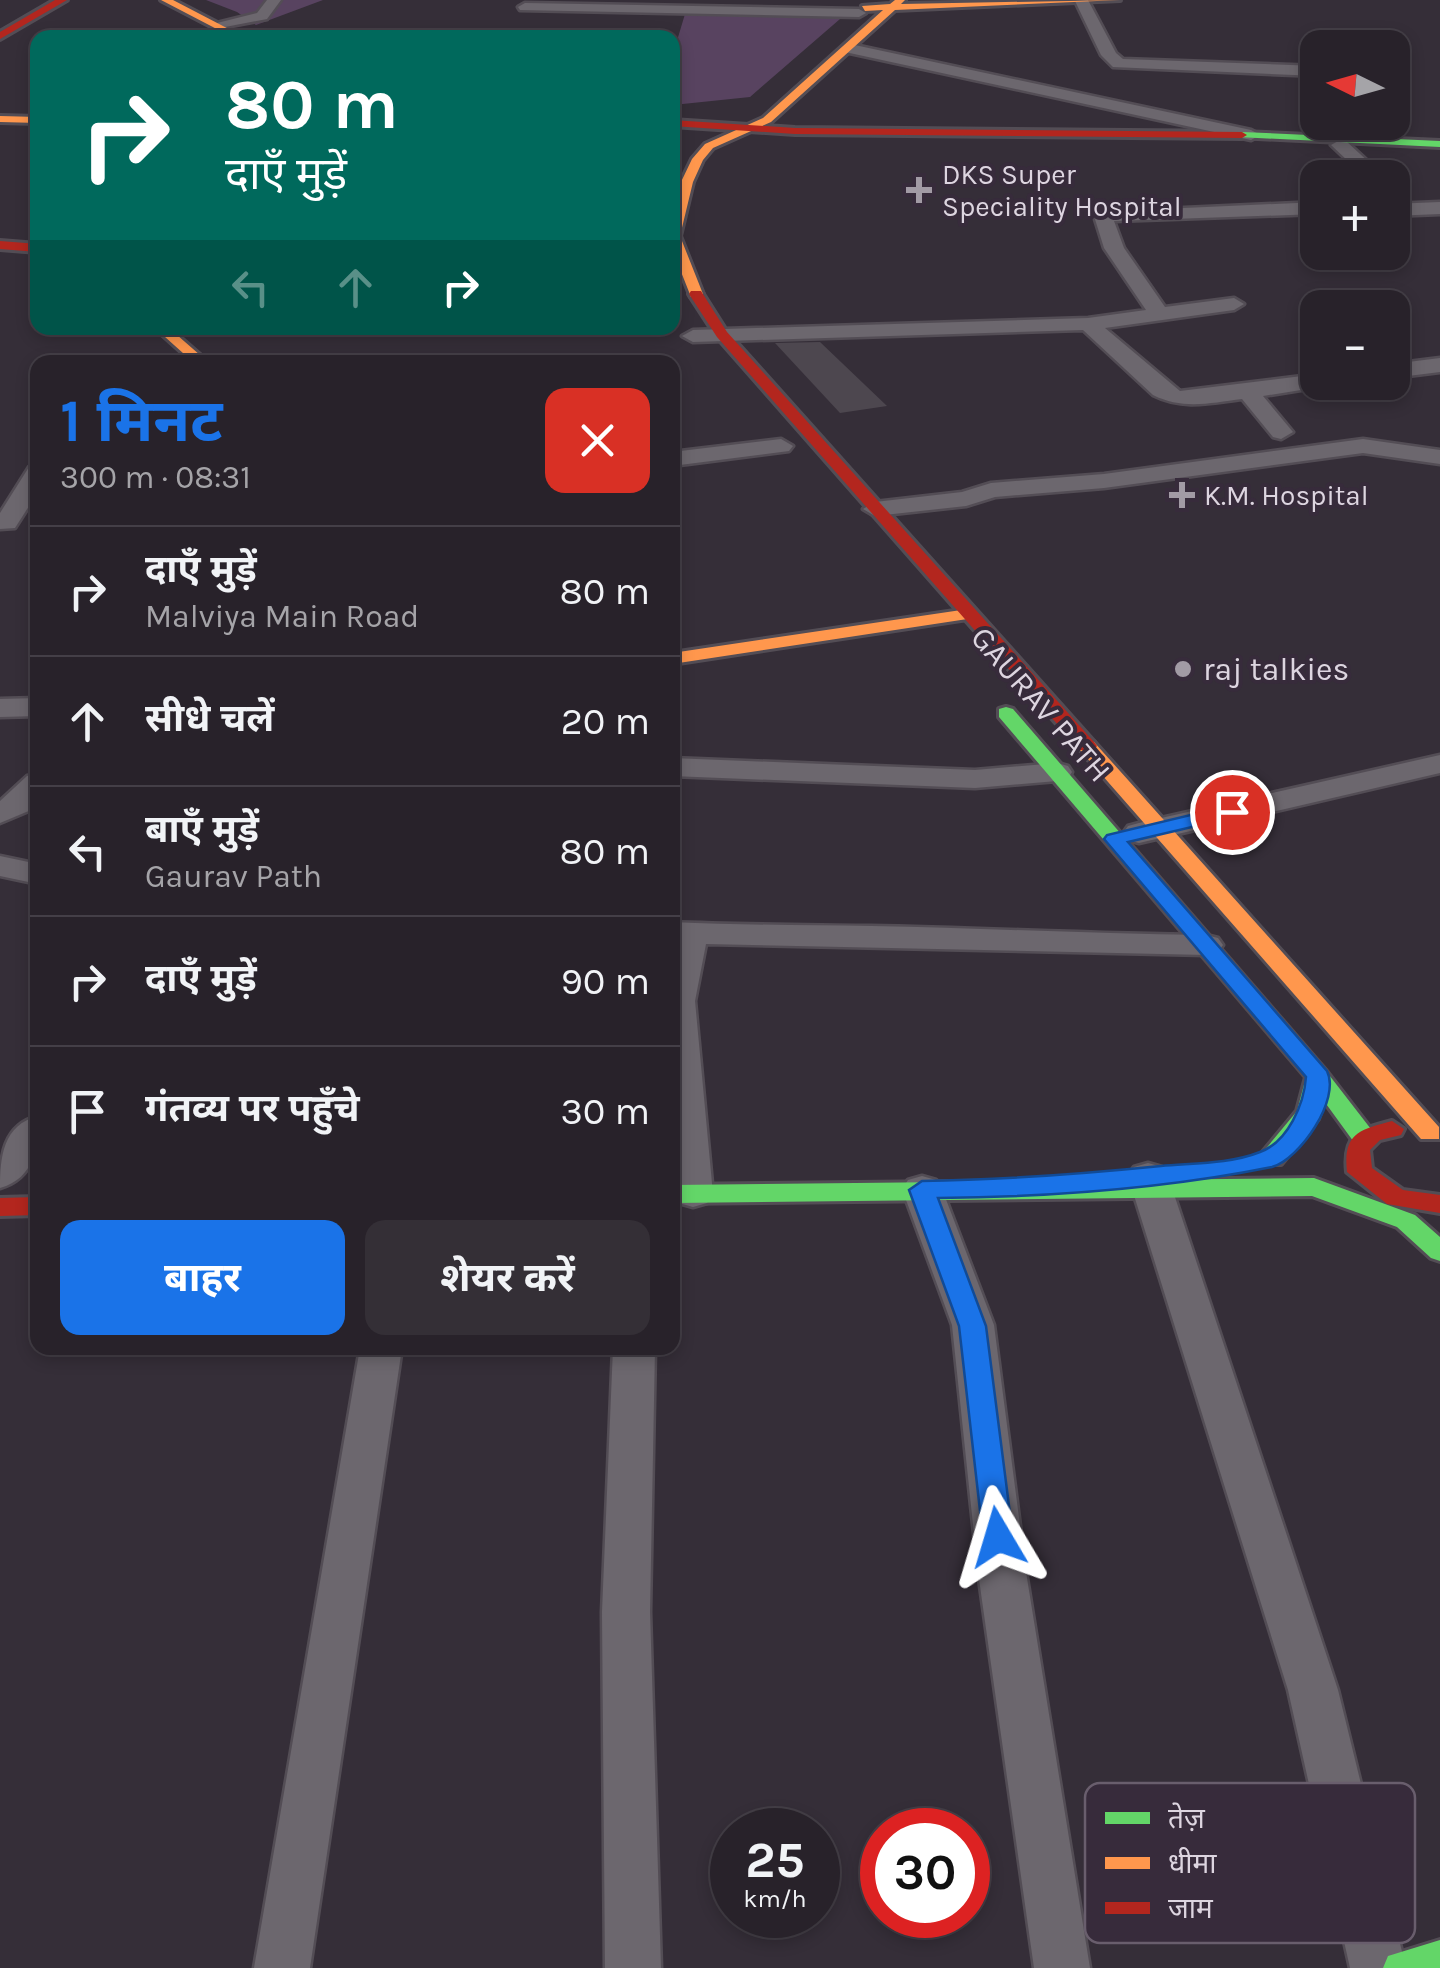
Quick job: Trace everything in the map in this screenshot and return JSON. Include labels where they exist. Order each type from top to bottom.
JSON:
[{"type":"main road","points":[[0,23],[40,0]]},
{"type":"main road","points":[[0,36],[62,0]]},
{"type":"main road","points":[[166,0],[233,27]]},
{"type":"main road","points":[[192,0],[233,27]]},
{"type":"main road","points":[[683,132],[754,101],[878,6],[1115,0]]},
{"type":"main road","points":[[680,213],[688,182],[708,146],[767,120],[850,49],[878,6]]},
{"type":"main road","points":[[680,108],[738,102]]},
{"type":"main road","points":[[0,119],[30,123]]},
{"type":"main road","points":[[0,127],[30,125]]},
{"type":"main road","points":[[683,132],[1226,138],[1440,148]]},
{"type":"main road","points":[[1226,138],[1251,135],[1440,148]]},
{"type":"main road","points":[[0,245],[30,247]]},
{"type":"main road","points":[[680,256],[722,334],[1435,1135]]},
{"type":"main road","points":[[688,329],[715,363]]},
{"type":"main road","points":[[169,335],[193,355]]},
{"type":"main road","points":[[759,418],[787,453]]},
{"type":"main road","points":[[680,658],[968,614]]},
{"type":"main road","name":"GAURAV PATH","points":[[992,696],[1318,1076],[1355,1146],[1360,1172],[1369,1184],[1384,1194],[1430,1205],[1440,1220]]},
{"type":"main road","points":[[1254,1162],[1302,1126],[1316,1104],[1318,1076]]},
{"type":"main road","points":[[1355,1146],[1394,1129],[1435,1135]]},
{"type":"main road","points":[[1150,1183],[1308,1154]]},
{"type":"main road","points":[[683,1194],[1150,1183],[1314,1188],[1406,1220],[1440,1252]]},
{"type":"main road","points":[[0,1207],[30,1206]]},
{"type":"main road","points":[[1401,1968],[1440,1956]]},
{"type":"street","points":[[233,27],[262,16],[274,0]]},
{"type":"street","points":[[797,0],[878,6]]},
{"type":"street","points":[[1082,1],[1109,56],[1118,64],[1300,70]]},
{"type":"street","points":[[517,27],[527,4],[676,18],[878,6]]},
{"type":"street","points":[[850,49],[1015,81],[1251,135]]},
{"type":"street","points":[[1208,53],[1226,68]]},
{"type":"street","points":[[1340,144],[1357,160]]},
{"type":"street","points":[[1410,210],[1440,208]]},
{"type":"street","points":[[1162,316],[1114,248],[1103,216],[1300,209]]},
{"type":"street","points":[[1410,212],[1440,225]]},
{"type":"street","points":[[688,329],[722,334],[1088,324],[1234,304]]},
{"type":"street","points":[[1088,324],[1161,390],[1175,397],[1300,384]]},
{"type":"street","points":[[1410,369],[1440,365]]},
{"type":"street","points":[[1247,391],[1281,432]]},
{"type":"street","points":[[874,509],[966,499],[991,490],[1104,480],[1363,446],[1440,457]]},
{"type":"street","points":[[680,459],[787,453]]},
{"type":"street","points":[[3,523],[30,484]]},
{"type":"street","points":[[3,523],[30,522]]},
{"type":"street","points":[[0,708],[30,707]]},
{"type":"street","points":[[1115,839],[1440,764]]},
{"type":"street","points":[[680,767],[975,779],[1057,772]]},
{"type":"street","points":[[0,866],[30,872]]},
{"type":"street","points":[[682,932],[788,938],[868,936],[1054,944],[1206,945]]},
{"type":"street","points":[[680,1111],[683,1194]]},
{"type":"street","points":[[0,1175],[30,1138]]},
{"type":"street","points":[[1150,1183],[1313,1690],[1335,1783]]},
{"type":"street","points":[[922,1190],[972,1326],[1002,1572],[1062,1968]]},
{"type":"street","points":[[282,1968],[380,1355]]},
{"type":"street","points":[[633,1968],[626,1612],[634,1355]]},
{"type":"street","points":[[1372,1943],[1378,1968]]},
{"type":"shaded area","points":[[206,0],[323,0],[256,25],[237,12]]},
{"type":"shaded area","points":[[685,14],[829,15],[840,19],[750,97],[680,104],[680,31]]},
{"type":"building","points":[[820,342],[887,406],[840,413],[775,343]]},
{"type":"traffic: fast","points":[[1242,135],[1440,144]]},
{"type":"traffic: fast","points":[[1006,713],[1318,1076],[1365,1139]]},
{"type":"traffic: fast","points":[[1272,1158],[1309,1113],[1318,1076]]},
{"type":"traffic: fast","points":[[680,1194],[1314,1187],[1406,1221],[1440,1252]]},
{"type":"traffic: fast","points":[[1401,1968],[1440,1957]]},
{"type":"traffic: slow","points":[[166,0],[226,30]]},
{"type":"traffic: slow","points":[[680,211],[687,182],[709,146],[767,120],[900,0]]},
{"type":"traffic: slow","points":[[865,8],[1115,0]]},
{"type":"traffic: slow","points":[[0,119],[30,120]]},
{"type":"traffic: slow","points":[[680,252],[696,294]]},
{"type":"traffic: slow","points":[[169,335],[193,355]]},
{"type":"traffic: slow","points":[[680,658],[968,614]]},
{"type":"traffic: slow","points":[[1087,746],[1430,1133]]},
{"type":"traffic: jam","points":[[0,36],[62,0]]},
{"type":"traffic: jam","points":[[680,124],[795,131],[1242,135]]},
{"type":"traffic: jam","points":[[0,245],[30,247]]},
{"type":"traffic: jam","points":[[696,294],[722,334],[1087,746]]},
{"type":"traffic: jam","points":[[1392,1129],[1372,1134],[1357,1148],[1360,1172],[1396,1198],[1440,1204]]},
{"type":"traffic: jam","points":[[0,1207],[30,1206]]},
{"type":"place","name":"DKS Super Speciality Hospital","points":[[919,190]]},
{"type":"place","name":"K.M. Hospital","points":[[1182,495]]},
{"type":"place","name":"raj talkies","points":[[1183,669]]},
{"type":"route","points":[[998,1537],[972,1326],[922,1190],[1025,1188],[1217,1170],[1272,1158],[1302,1126],[1316,1104],[1318,1076],[1115,839],[1232,812]]}]
